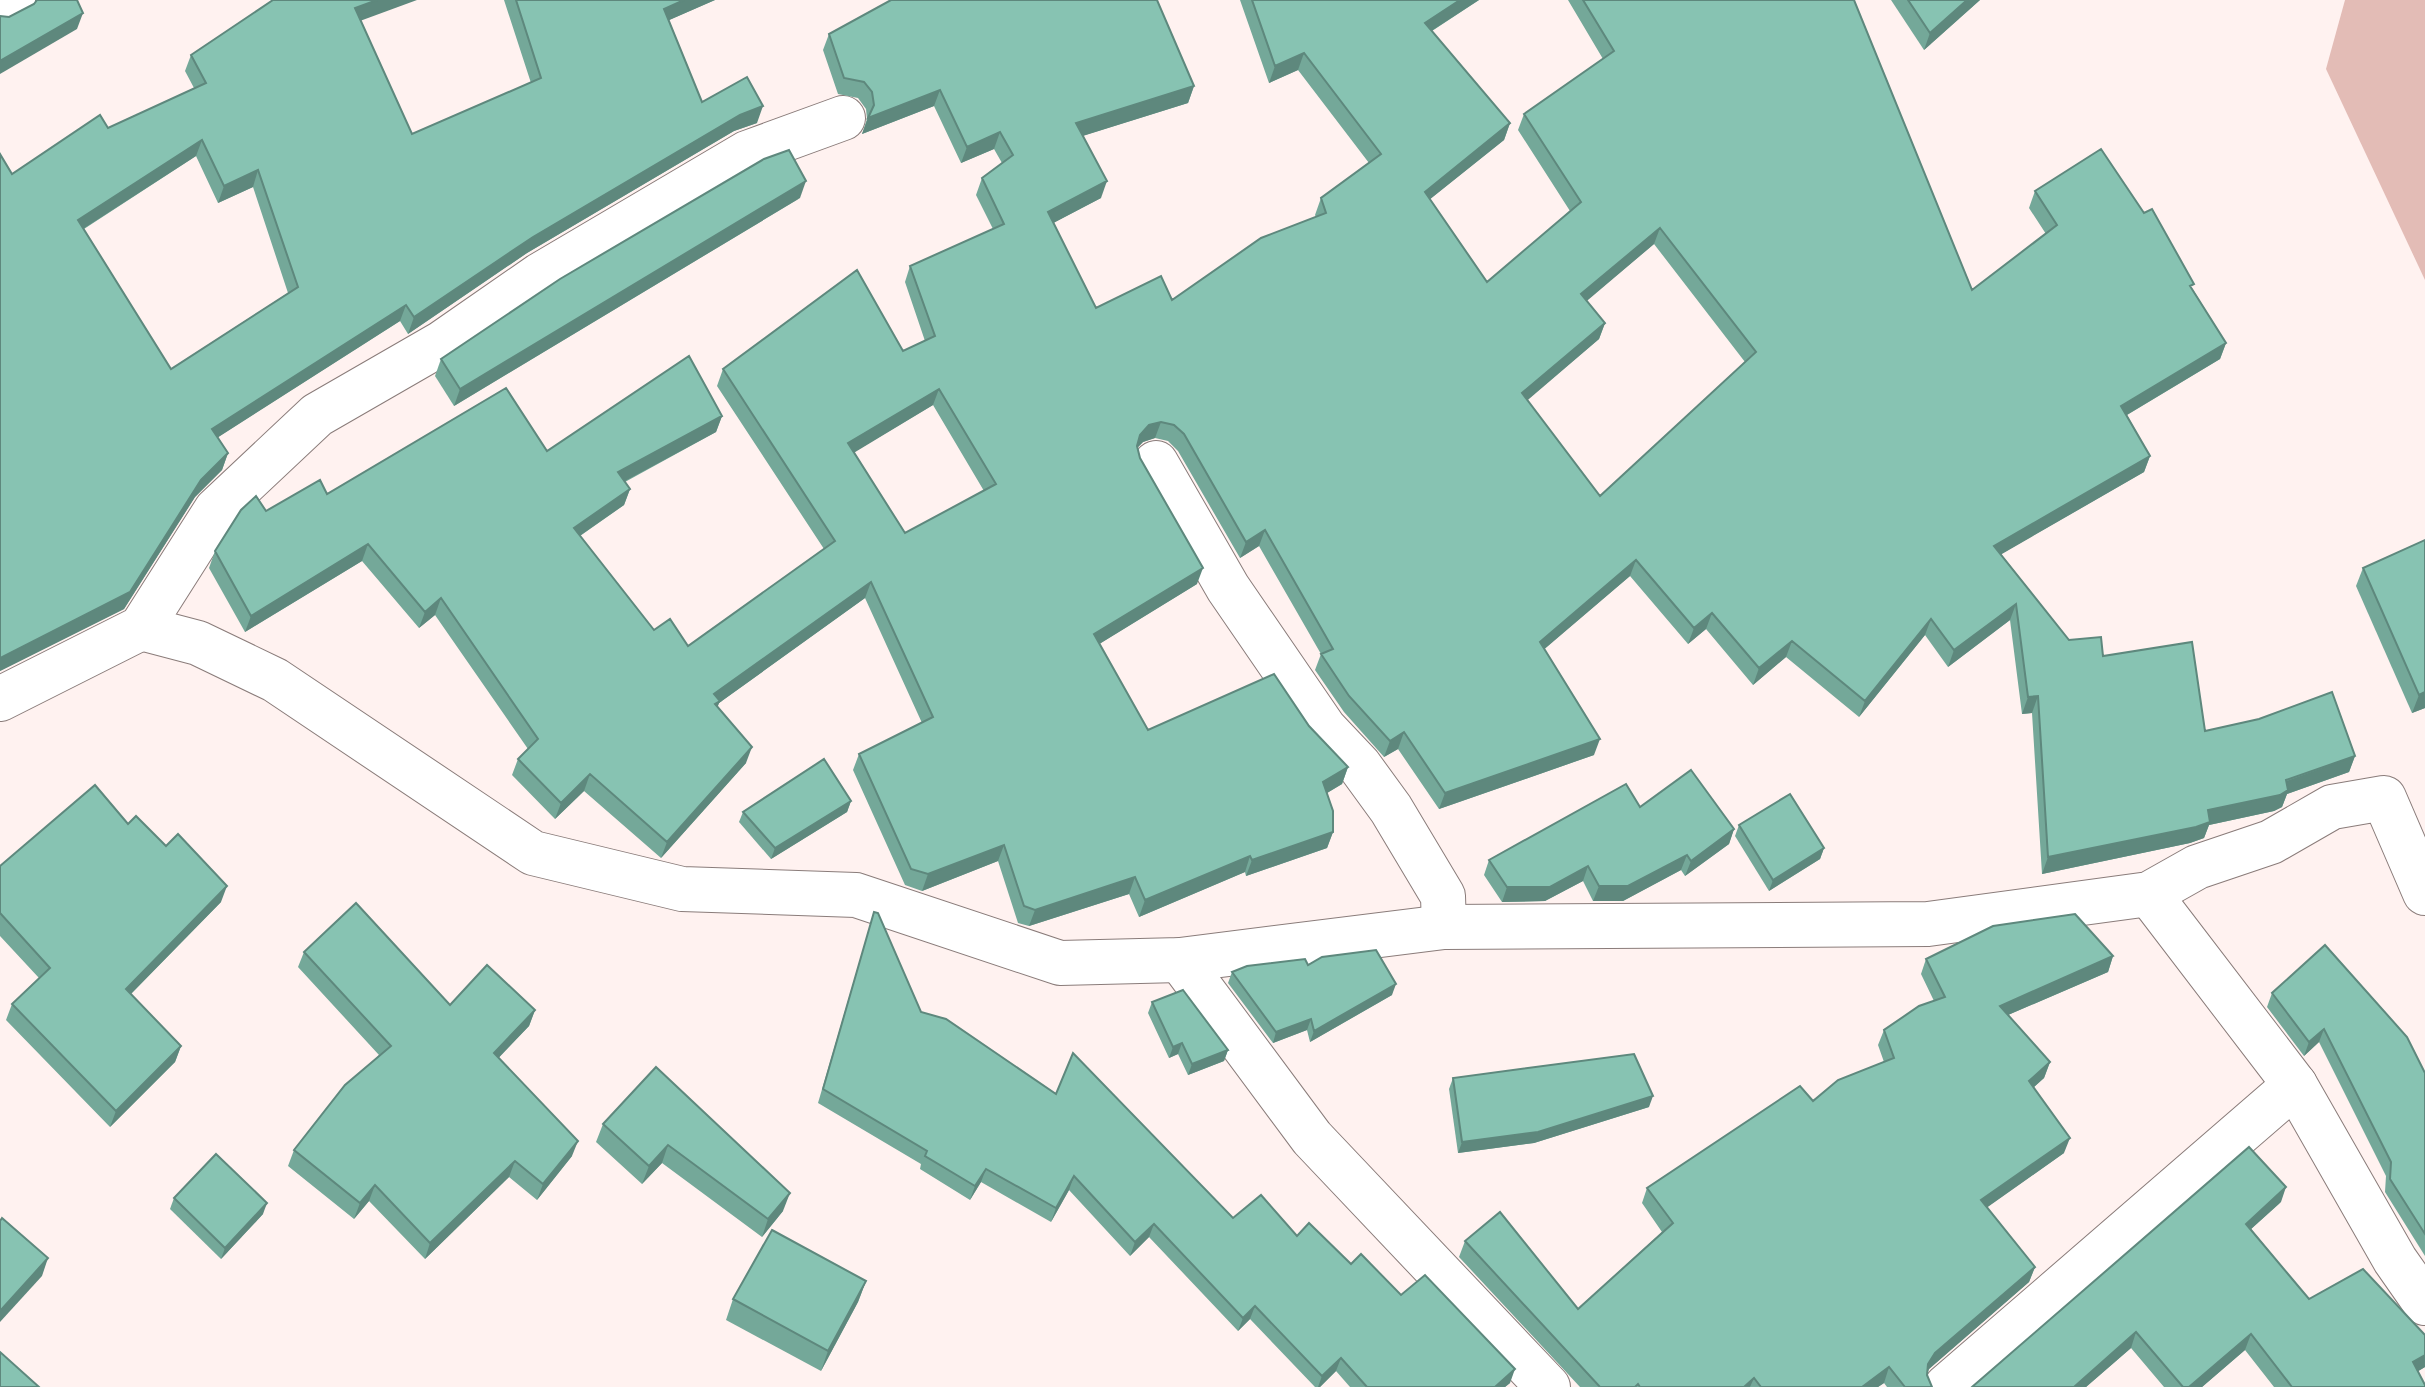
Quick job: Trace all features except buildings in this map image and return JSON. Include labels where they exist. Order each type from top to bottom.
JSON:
[{"type":"street","points":[[0,9],[13,0]]},
{"type":"street","points":[[0,699],[141,628],[216,510],[317,415],[442,343],[540,275],[747,153],[843,118]]},
{"type":"street","points":[[1156,463],[1228,588],[1324,728],[1359,765],[1391,809],[1443,896],[1444,927]]},
{"type":"street","points":[[141,628],[198,643],[275,680],[533,853],[682,889],[856,895],[1060,963],[1180,960],[1444,927],[1928,924],[2149,894],[2197,867],[2271,842],[2332,807],[2384,798],[2425,893]]},
{"type":"street","points":[[2149,894],[2295,1085],[2395,1260],[2425,1303]]},
{"type":"street","points":[[1180,960],[1312,1138],[1548,1387]]},
{"type":"street","points":[[1946,1387],[2295,1085]]},
{"type":"shaded area","points":[[2345,0],[2425,0],[2425,280],[2326,69]]}]
